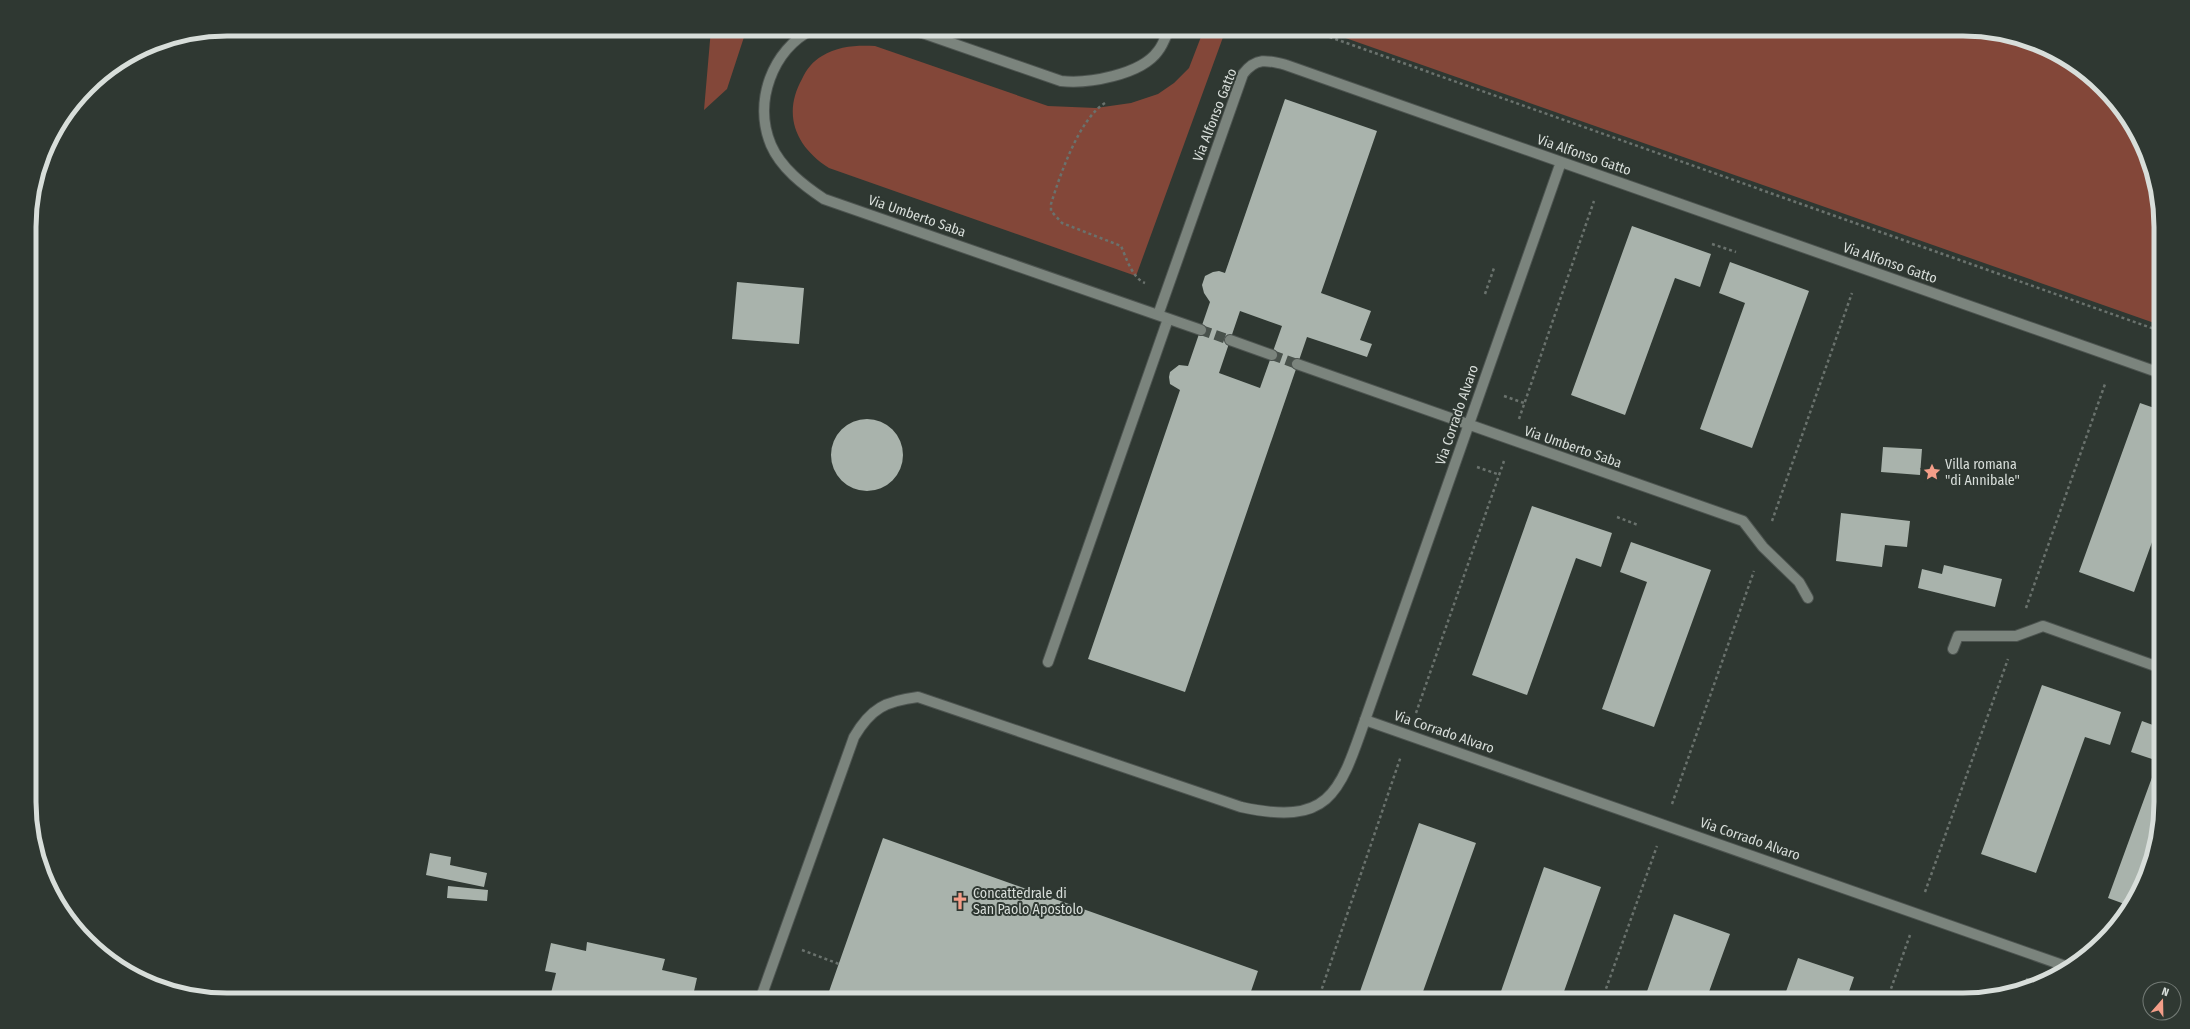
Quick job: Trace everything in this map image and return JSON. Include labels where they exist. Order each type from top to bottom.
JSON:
[{"type":"street","name":"Via Umberto Saba","points":[[801,36],[786,51],[771,72],[764,96],[765,121],[771,145],[785,167],[803,184],[824,199],[1201,330]]},
{"type":"street","points":[[931,36],[1061,81],[1076,82],[1111,77],[1143,63],[1158,52],[1166,36]]},
{"type":"street","name":"Via Alfonso Gatto","points":[[1158,315],[1243,74],[1250,66],[1259,61],[1269,61],[1286,65],[2154,371]]},
{"type":"street","name":"Via Corrado Alvaro","points":[[1561,162],[1365,720],[2062,965]]},
{"type":"street","points":[[1048,662],[1168,319]]},
{"type":"street","points":[[1230,340],[1272,355]]},
{"type":"street","name":"Via Umberto Saba","points":[[1297,364],[1743,521],[1763,547],[1800,582],[1808,598]]},
{"type":"street","points":[[1954,649],[1958,636],[2016,636],[2043,626],[2154,666]]},
{"type":"street","points":[[763,993],[854,737],[863,721],[877,708],[894,700],[918,696],[1241,807],[1270,813],[1300,812],[1314,807],[1328,797],[1348,771],[1365,720]]},
{"type":"path","points":[[1328,36],[2154,329]]},
{"type":"path","points":[[1110,100],[1096,108],[1068,155],[1051,204],[1051,211],[1062,224],[1121,246],[1140,281]]},
{"type":"path","points":[[1524,403],[1594,201]]},
{"type":"path","points":[[1712,244],[1736,252]]},
{"type":"path","points":[[1485,294],[1494,268]]},
{"type":"path","points":[[1781,494],[1852,294]]},
{"type":"path","points":[[2034,584],[2105,384]]},
{"type":"path","points":[[1423,692],[1500,475]]},
{"type":"path","points":[[1617,517],[1638,525]]},
{"type":"path","points":[[1679,783],[1752,578]]},
{"type":"path","points":[[1933,872],[2006,666]]},
{"type":"path","points":[[1320,993],[1401,756]]},
{"type":"path","points":[[1604,993],[1656,847]]},
{"type":"path","points":[[1889,993],[1909,938]]},
{"type":"path","points":[[801,950],[839,964]]},
{"type":"path","points":[[2026,979],[2030,981]]},
{"type":"shaded area","points":[[710,36],[745,36],[727,89],[704,110]]},
{"type":"shaded area","points":[[1201,36],[1223,36],[1136,276],[829,168],[808,150],[796,129],[793,117],[793,105],[796,92],[810,66],[819,58],[834,50],[855,46],[875,46],[1048,106],[1096,108],[1131,103],[1158,94],[1174,83],[1189,68]]},
{"type":"shaded area","points":[[1340,36],[1975,36],[2024,46],[2069,68],[2089,83],[2107,101],[2122,121],[2134,143],[2144,166],[2154,215],[2154,323]]},
{"type":"building","points":[[1285,99],[1377,131],[1321,293],[1371,311],[1360,340],[1372,344],[1367,357],[1307,337],[1185,692],[1088,659],[1180,390],[1170,384],[1170,372],[1179,365],[1188,366],[1210,302],[1204,293],[1202,285],[1205,276],[1219,271],[1225,273]],"holes":[[[1240,311],[1282,326],[1260,388],[1219,373]]]},
{"type":"building","points":[[1632,226],[1711,254],[1700,287],[1675,278],[1625,415],[1571,395]]},
{"type":"building","points":[[1730,262],[1809,291],[1752,448],[1700,429],[1745,303],[1719,293]]},
{"type":"building","points":[[737,282],[804,288],[799,344],[732,339]]},
{"type":"building","points":[[2140,403],[2154,408],[2154,537],[2134,592],[2079,572]]},
{"type":"building","points":[[867,419],[887,425],[897,435],[903,455],[897,475],[887,485],[867,491],[847,485],[837,475],[831,455],[837,435],[847,425]]},
{"type":"building","points":[[1883,447],[1922,449],[1920,475],[1881,472]]},
{"type":"building","points":[[1532,506],[1612,533],[1601,567],[1576,558],[1527,695],[1472,675]]},
{"type":"building","points":[[1841,513],[1910,521],[1907,547],[1885,545],[1882,567],[1836,561]]},
{"type":"building","points":[[1631,542],[1711,570],[1654,727],[1602,709],[1647,582],[1620,572]]},
{"type":"building","points":[[1944,565],[2002,579],[1995,607],[1918,588],[1922,569],[1942,574]]},
{"type":"building","points":[[2042,685],[2121,712],[2110,745],[2085,737],[2036,873],[1981,854]]},
{"type":"building","points":[[2142,721],[2154,725],[2154,760],[2131,752]]},
{"type":"building","points":[[2154,772],[2154,814],[2144,863],[2124,904],[2108,898]]},
{"type":"building","points":[[1419,823],[1476,843],[1422,993],[1359,993]]},
{"type":"building","name":"Concattedrale di San Paolo Apostolo","points":[[883,838],[1258,971],[1250,993],[828,993]]},
{"type":"building","points":[[430,853],[451,857],[450,865],[487,873],[484,887],[426,875]]},
{"type":"building","points":[[1544,867],[1601,887],[1563,993],[1500,993]]},
{"type":"building","points":[[448,886],[488,890],[487,901],[447,898]]},
{"type":"building","points":[[1674,914],[1730,934],[1709,993],[1646,993]]},
{"type":"building","points":[[587,942],[665,959],[662,970],[697,978],[694,993],[551,993],[556,973],[545,971],[551,943],[586,951]]},
{"type":"building","points":[[1798,958],[1854,977],[1848,993],[1786,993]]},
{"type":"tunnel","points":[[1201,330],[1230,340]]},
{"type":"tunnel","points":[[1272,355],[1297,364]]},
{"type":"place","name":"Villa romana \"di Annibale\"","points":[[1932,472]]},
{"type":"place","name":"Concattedrale di San Paolo Apostolo","points":[[960,901]]}]
